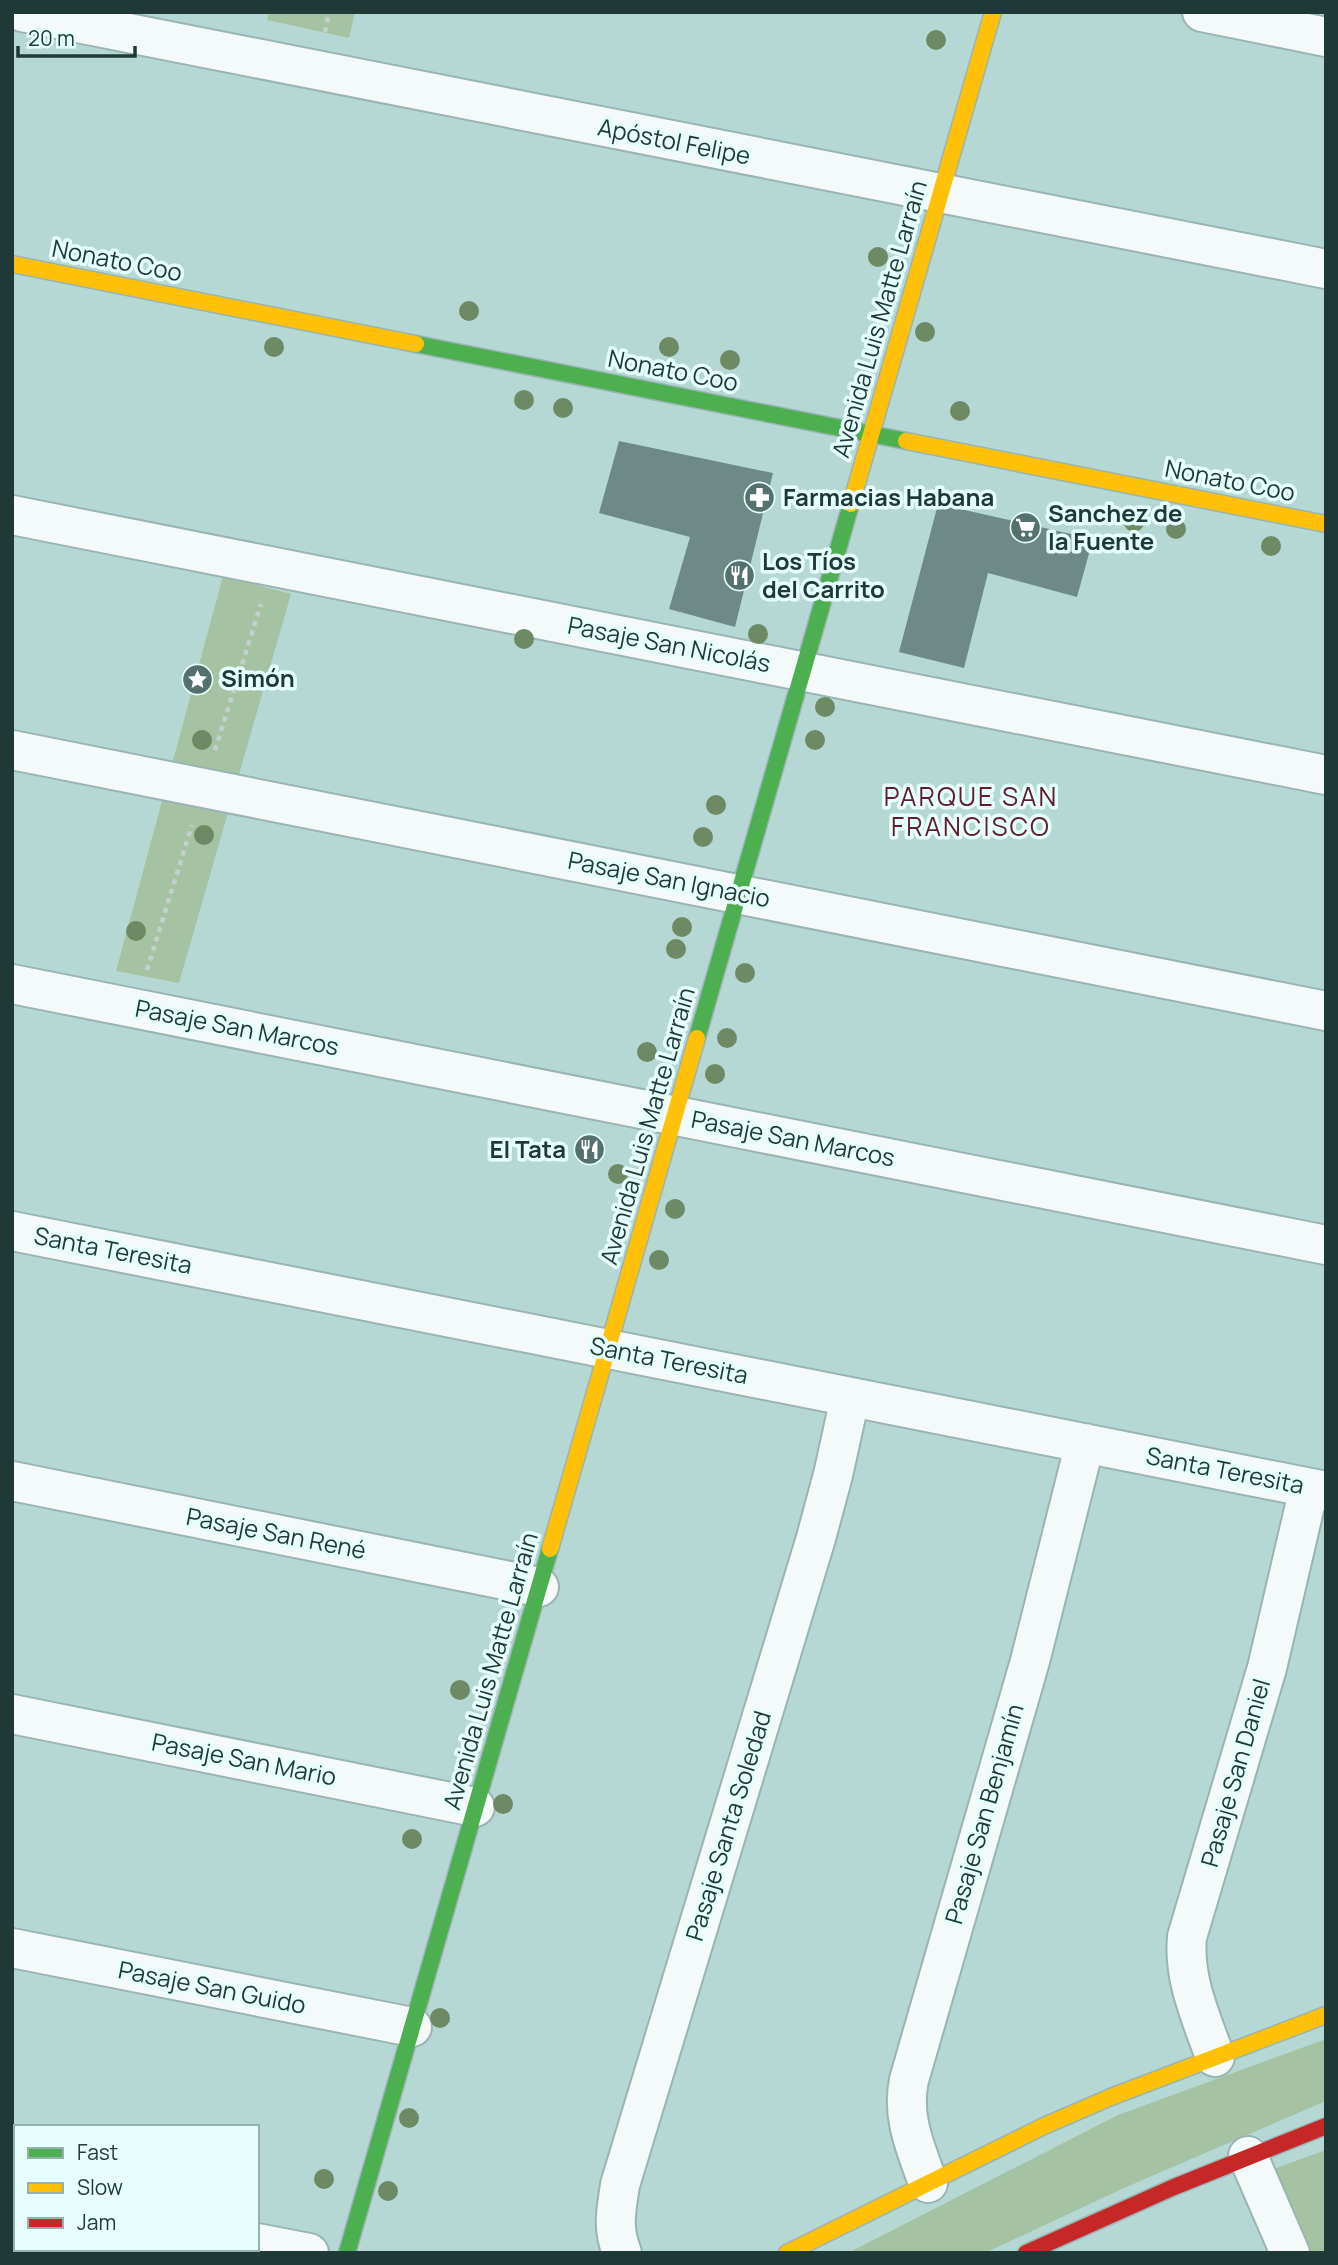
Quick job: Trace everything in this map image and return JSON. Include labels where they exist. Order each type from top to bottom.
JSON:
[{"type":"street","name":"Apóstol Felipe","points":[[22,12],[1326,269]]},
{"type":"street","name":"Avenida Luis Matte Larraín","points":[[347,2253],[993,12]]},
{"type":"street","points":[[1202,12],[1326,37]]},
{"type":"street","name":"Nonato Coo","points":[[12,264],[1326,524]]},
{"type":"street","name":"Pasaje San Nicolás","points":[[12,514],[1326,775]]},
{"type":"street","name":"Pasaje San Ignacio","points":[[12,750],[1326,1011]]},
{"type":"street","name":"Pasaje San Marcos","points":[[12,984],[1326,1245]]},
{"type":"street","name":"Santa Teresita","points":[[12,1231],[1318,1489]]},
{"type":"street","name":"Pasaje Santa Soledad","points":[[622,2253],[616,2237],[615,2218],[621,2185],[816,1538],[850,1398]]},
{"type":"street","name":"Pasaje San Benjamín","points":[[928,2183],[908,2121],[906,2094],[1030,1661],[1085,1443]]},
{"type":"street","name":"Pasaje San René","points":[[12,1481],[539,1587]]},
{"type":"street","name":"Pasaje San Daniel","points":[[1215,2057],[1188,1978],[1185,1956],[1187,1937],[1318,1489]]},
{"type":"street","name":"Pasaje San Mario","points":[[12,1714],[475,1807]]},
{"type":"street","name":"Pasaje San Guido","points":[[12,1948],[412,2028]]},
{"type":"street","points":[[787,2253],[1044,2126],[1111,2096],[1326,2015]]},
{"type":"street","points":[[1026,2253],[1093,2221],[1326,2126]]},
{"type":"street","points":[[1248,2156],[1290,2253]]},
{"type":"street","points":[[259,2242],[309,2253]]},
{"type":"green space","points":[[269,12],[355,12],[349,38],[267,20]]},
{"type":"green space","points":[[223,576],[291,594],[179,983],[116,971]]},
{"type":"green space","points":[[1326,2039],[1326,2101],[1124,2188],[985,2253],[848,2253],[1118,2115]]},
{"type":"green space","points":[[1326,2150],[1326,2253],[1314,2253],[1294,2246],[1260,2174]]},
{"type":"building","points":[[619,441],[773,473],[735,627],[669,609],[690,537],[599,513]]},
{"type":"building","points":[[938,504],[1093,539],[1077,597],[988,573],[964,668],[899,652]]},
{"type":"traffic: fast","points":[[416,344],[906,441]]},
{"type":"traffic: fast","points":[[697,1038],[851,504]]},
{"type":"traffic: fast","points":[[347,2253],[550,1549]]},
{"type":"traffic: slow","points":[[851,504],[993,12]]},
{"type":"traffic: slow","points":[[12,264],[416,344]]},
{"type":"traffic: slow","points":[[906,441],[1326,524]]},
{"type":"traffic: slow","points":[[550,1549],[697,1038]]},
{"type":"traffic: slow","points":[[787,2253],[1044,2126],[1111,2097],[1326,2015]]},
{"type":"traffic: jam","points":[[1026,2253],[1174,2187],[1326,2126]]},
{"type":"place","name":"Farmacias Habana","points":[[760,498]]},
{"type":"place","name":"Sanchez de la Fuente","points":[[1025,528]]},
{"type":"place","name":"Los Tíos del Carrito","points":[[739,576]]},
{"type":"place","name":"Simón","points":[[198,679]]},
{"type":"place","name":"El Tata","points":[[589,1150]]},
{"type":"district","name":"PARQUE SAN FRANCISCO","points":[[971,812]]}]
